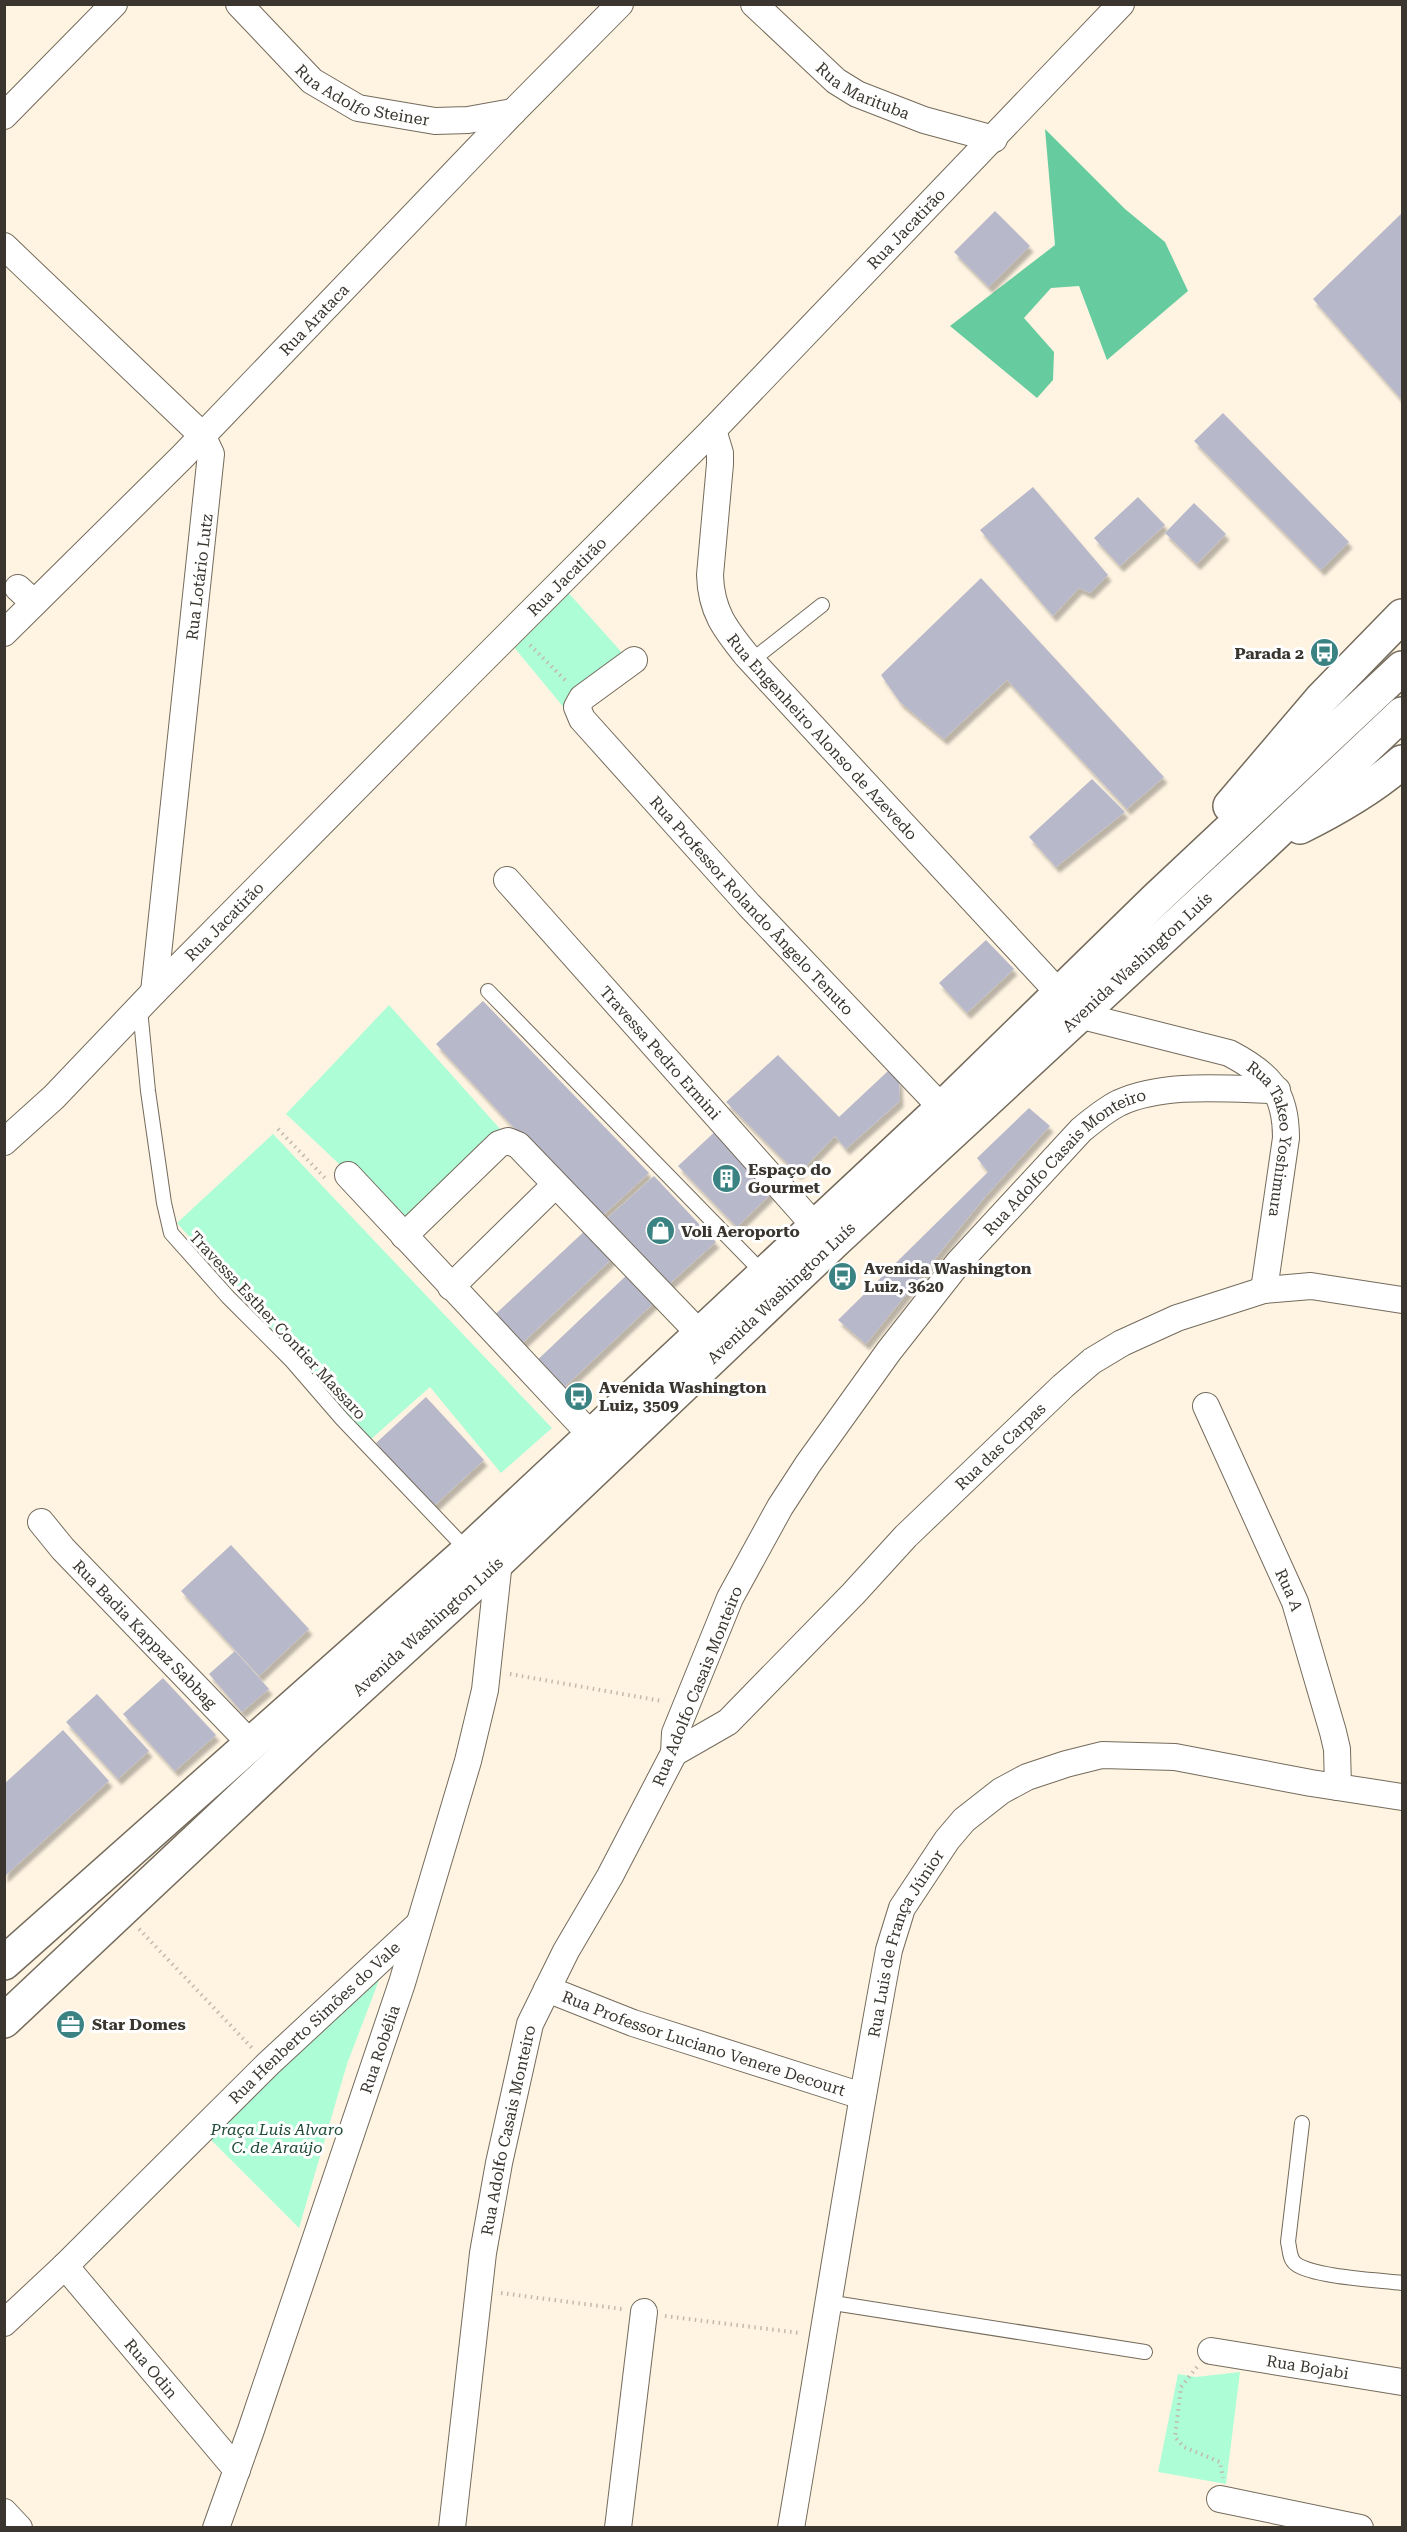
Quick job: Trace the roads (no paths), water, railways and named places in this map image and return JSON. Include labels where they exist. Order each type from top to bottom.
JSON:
[{"type":"highway","points":[[1156,899],[1240,793],[1314,706],[1402,616]]},
{"type":"highway","name":"Avenida Washington Luís","points":[[4,2021],[305,1738],[499,1561],[835,1240],[1068,1004],[1156,899],[1402,668]]},
{"type":"highway","name":"Avenida Washington Luís","points":[[4,1963],[468,1551],[942,1108],[1262,848],[1401,715]]},
{"type":"highway","points":[[1262,848],[1328,812],[1390,773],[1402,762]]},
{"type":"street","points":[[4,116],[114,4]]},
{"type":"street","name":"Rua Adolfo Steiner","points":[[239,4],[312,81],[358,108],[435,121],[468,120],[513,112]]},
{"type":"street","name":"Rua Arataca","points":[[4,633],[26,596],[202,435],[620,4]]},
{"type":"street","name":"Rua Marituba","points":[[754,4],[836,81],[857,94],[924,120],[994,139]]},
{"type":"street","name":"Rua Jacatirão","points":[[4,1142],[54,1097],[514,628],[713,430],[1121,4]]},
{"type":"street","name":"Rua Lotário Lutz","points":[[4,246],[202,435],[210,447],[212,462],[147,1001]]},
{"type":"street","name":"Rua Engenheiro Alonso de Azevedo","points":[[713,430],[720,464],[710,575],[711,593],[725,629],[751,661],[1068,1004]]},
{"type":"street","name":"Rua Professor Rolando Ângelo Tenuto","points":[[634,660],[582,698],[578,707],[582,719],[610,753],[749,905],[942,1108]]},
{"type":"street","name":"Travessa Pedro Ermini","points":[[507,880],[814,1226]]},
{"type":"street","name":"Rua Takeo Yoshimura","points":[[1068,1004],[1229,1053],[1249,1064],[1277,1090],[1286,1117],[1286,1138],[1264,1290]]},
{"type":"street","name":"Rua Adolfo Casais Monteiro","points":[[452,2528],[483,2253],[493,2196],[531,2024],[547,1989],[620,1858],[674,1753],[675,1733],[730,1598],[780,1507],[889,1351],[959,1262],[1081,1130],[1102,1113],[1120,1103],[1143,1095],[1177,1090],[1277,1090]]},
{"type":"street","points":[[404,1236],[499,1143],[508,1141],[518,1145],[699,1333]]},
{"type":"street","points":[[348,1175],[591,1435]]},
{"type":"street","points":[[451,1287],[555,1185]]},
{"type":"street","name":"Rua das Carpas","points":[[674,1753],[728,1722],[854,1594],[906,1536],[1092,1361],[1122,1342],[1177,1318],[1264,1290],[1311,1286],[1402,1300]]},
{"type":"street","name":"Rua A","points":[[1206,1406],[1295,1602],[1337,1749],[1338,1787]]},
{"type":"street","name":"Rua Badia Kappaz Sabbag","points":[[41,1522],[63,1549],[250,1743]]},
{"type":"street","name":"Rua Robélia","points":[[216,2528],[402,1983],[468,1761],[488,1671],[499,1561]]},
{"type":"street","name":"Rua Luis de França Júnior","points":[[791,2528],[807,2443],[827,2302],[889,1950],[902,1908],[947,1840],[964,1820],[1001,1791],[1027,1777],[1102,1755],[1136,1754],[1175,1757],[1402,1797]]},
{"type":"street","name":"Rua Henberto Simões do Vale","points":[[4,2323],[65,2266],[268,2064],[420,1923]]},
{"type":"street","name":"Rua Professor Luciano Venere Decourt","points":[[547,1989],[633,2023],[862,2096]]},
{"type":"street","name":"Rua Odin","points":[[65,2266],[237,2470]]},
{"type":"street","points":[[618,2528],[644,2312]]},
{"type":"street","name":"Rua Bojabi","points":[[1211,2351],[1402,2382]]},
{"type":"street","points":[[1220,2499],[1360,2528]]},
{"type":"street","points":[[4,2512],[19,2528]]},
{"type":"lane","points":[[751,661],[822,605]]},
{"type":"lane","points":[[488,991],[763,1273]]},
{"type":"lane","name":"Travessa Esther Contier Massaro","points":[[147,1001],[148,1091],[164,1203],[171,1233],[228,1297],[291,1360],[468,1551]]},
{"type":"lane","points":[[1302,2123],[1288,2242],[1291,2259],[1296,2264],[1315,2271],[1402,2283]]},
{"type":"lane","points":[[827,2302],[1145,2352]]},
{"type":"place","name":"Parada 2","points":[[1325,653]]},
{"type":"place","name":"Espaço do Gourmet","points":[[727,1178]]},
{"type":"place","name":"Voli Aeroporto","points":[[660,1231]]},
{"type":"place","name":"Avenida Washington Luiz, 3620","points":[[843,1277]]},
{"type":"place","name":"Avenida Washington Luiz, 3509","points":[[578,1396]]},
{"type":"place","name":"Star Domes","points":[[71,2024]]},
{"type":"park label","name":"Praça Luis Alvaro C. de Araújo","points":[[277,2138]]}]
